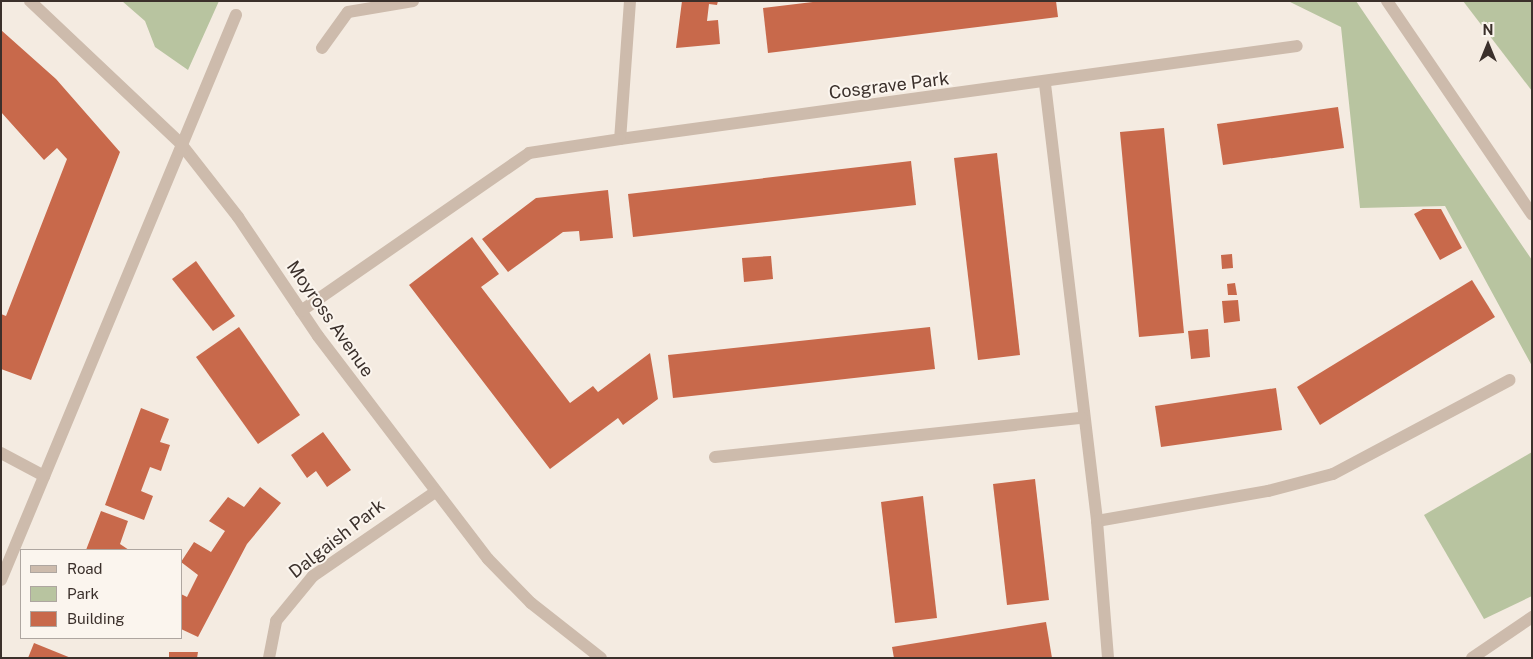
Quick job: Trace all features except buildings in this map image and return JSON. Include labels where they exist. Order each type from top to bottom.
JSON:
[{"type":"street","name":"Moyross Avenue","points":[[30,1],[181,144],[301,311],[435,492],[531,603],[601,658]]},
{"type":"street","points":[[322,48],[348,12],[413,1]]},
{"type":"street","points":[[620,138],[630,1]]},
{"type":"street","points":[[1387,1],[1532,214]]},
{"type":"street","points":[[1,580],[236,15]]},
{"type":"street","name":"Cosgrave Park","points":[[301,311],[529,153],[620,138],[1045,84],[1297,46]]},
{"type":"street","points":[[1045,84],[1082,418],[1097,521],[1108,658]]},
{"type":"street","points":[[1097,521],[1276,490],[1334,474],[1510,380]]},
{"type":"street","points":[[715,457],[1082,418]]},
{"type":"street","points":[[1,453],[44,476]]},
{"type":"street","name":"Dalgaish Park","points":[[269,658],[276,620],[312,576],[435,492]]},
{"type":"street","points":[[1472,658],[1532,617]]},
{"type":"green space","points":[[122,1],[219,1],[188,70],[155,47],[145,21]]},
{"type":"green space","points":[[1288,1],[1356,1],[1532,260],[1532,366],[1445,206],[1360,208],[1341,27]]},
{"type":"green space","points":[[1463,1],[1532,1],[1532,91]]},
{"type":"green space","points":[[1532,452],[1532,596],[1484,619],[1424,515]]}]
